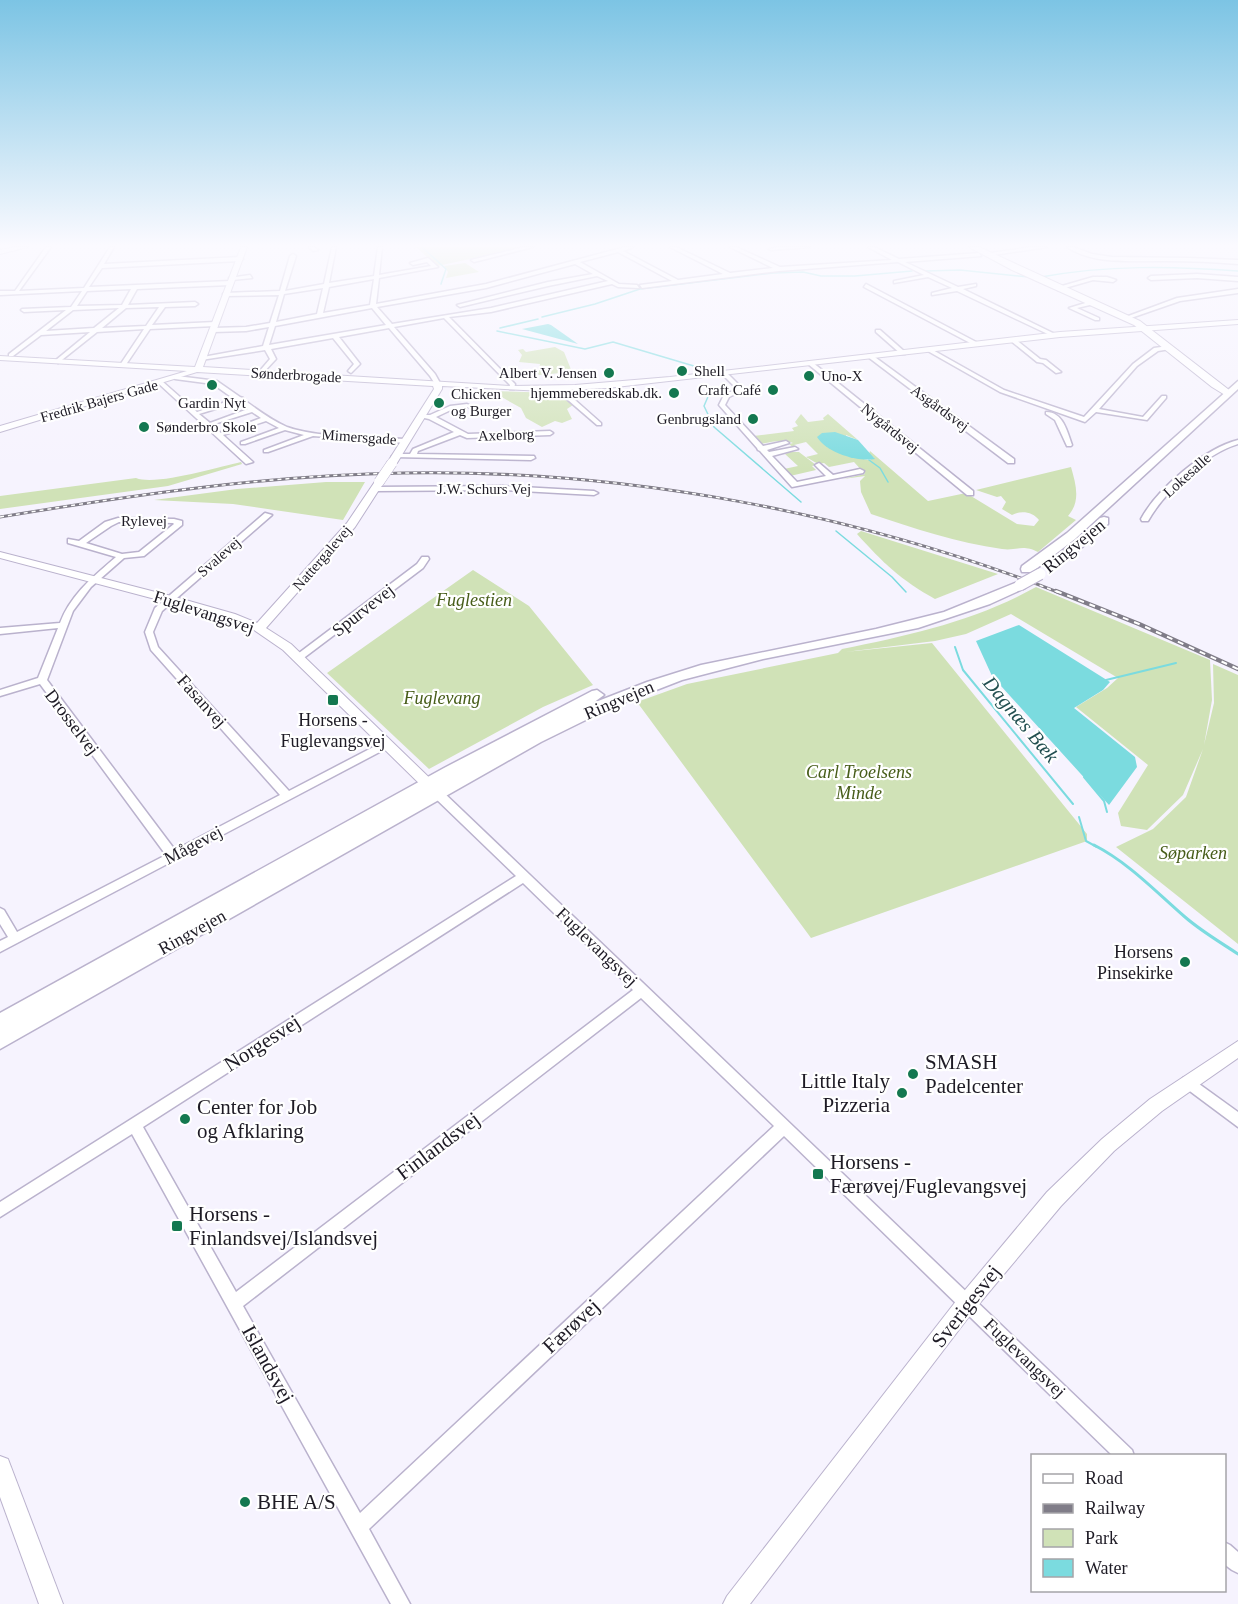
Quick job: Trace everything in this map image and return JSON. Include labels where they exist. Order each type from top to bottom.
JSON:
[{"type":"main road","points":[[1133,322],[1143,327],[1199,375],[1235,396]]},
{"type":"main road","name":"Ringvejen","points":[[0,1023],[433,789],[569,720],[641,689],[726,663],[919,624],[969,608],[1014,583],[1040,574],[1084,540],[1235,396],[1238,384]]},
{"type":"main road","name":"Ringvejen","points":[[1014,583],[1027,569],[1071,536],[1235,396]]},
{"type":"main road","name":"Ringvejen","points":[[0,1040],[433,789]]},
{"type":"street","points":[[11,355],[54,322]]},
{"type":"street","points":[[58,361],[106,322]]},
{"type":"street","points":[[123,365],[153,322]]},
{"type":"street","points":[[198,369],[216,322]]},
{"type":"street","points":[[39,333],[149,328],[246,329],[286,322]]},
{"type":"street","points":[[386,322],[433,375],[437,384]]},
{"type":"street","points":[[203,359],[413,322]]},
{"type":"street","points":[[451,322],[513,385],[512,388]]},
{"type":"street","points":[[934,322],[976,344]]},
{"type":"street","points":[[1027,322],[1054,335]]},
{"type":"street","name":"Sønderbrogade","points":[[0,360],[58,361],[437,384],[562,389],[609,387],[1114,329],[1238,323]]},
{"type":"street","points":[[261,373],[273,359],[266,346],[273,324]]},
{"type":"street","points":[[878,331],[903,353]]},
{"type":"street","points":[[335,336],[357,364],[351,371]]},
{"type":"street","points":[[1013,340],[1039,361],[1044,361],[1058,372]]},
{"type":"street","points":[[1018,398],[1085,420],[1135,365],[1156,349],[1168,348]]},
{"type":"street","points":[[929,350],[998,389],[1056,417],[1069,445]]},
{"type":"street","name":"Asgårdsvej","points":[[870,356],[1011,461]]},
{"type":"street","name":"Nygårdsvej","points":[[810,363],[970,493]]},
{"type":"street","name":"Fredrik Bajers Gade","points":[[0,429],[161,383],[198,369]]},
{"type":"street","points":[[727,373],[741,390],[726,396],[722,405],[795,485],[860,471]]},
{"type":"street","name":"Mimersgade","points":[[177,378],[215,382],[266,419],[285,428],[312,434],[405,441]]},
{"type":"street","points":[[161,383],[249,462]]},
{"type":"street","name":"Nattergalevej","points":[[258,628],[266,623],[357,517],[405,441],[427,416],[438,389],[437,384]]},
{"type":"street","points":[[562,389],[563,393],[599,424]]},
{"type":"street","points":[[1093,410],[1145,419],[1164,397]]},
{"type":"street","points":[[200,412],[241,399]]},
{"type":"street","name":"Axelborg","points":[[427,416],[452,407],[467,406]]},
{"type":"street","points":[[213,423],[254,409]]},
{"type":"street","name":"Axelborg","points":[[427,416],[458,433],[471,436],[550,433]]},
{"type":"street","points":[[224,433],[266,419]]},
{"type":"street","points":[[243,443],[285,428]]},
{"type":"street","points":[[412,457],[415,450],[458,433]]},
{"type":"street","name":"Mimersgade","points":[[266,451],[312,434]]},
{"type":"street","name":"Lokesalle","points":[[1145,519],[1155,504],[1199,462],[1214,451],[1238,442]]},
{"type":"street","points":[[760,448],[786,443]]},
{"type":"street","points":[[766,455],[795,450]]},
{"type":"street","points":[[394,460],[412,457],[531,458]]},
{"type":"street","points":[[819,465],[831,477]]},
{"type":"street","name":"J.W. Schurs Vej","points":[[377,486],[503,488],[594,493]]},
{"type":"street","name":"Svalevej","points":[[171,599],[268,515]]},
{"type":"street","name":"Rylevej","points":[[71,541],[122,556],[141,554],[180,523],[118,520],[108,524],[81,543]]},
{"type":"street","name":"Fuglevangsvej","points":[[0,555],[231,616],[258,628],[298,658],[1125,1454]]},
{"type":"street","name":"Rylevej","points":[[94,579],[122,556]]},
{"type":"street","name":"Spurvevej","points":[[298,658],[420,566],[425,559]]},
{"type":"street","name":"Drosselvej","points":[[94,579],[72,606],[42,680],[173,856]]},
{"type":"street","name":"Fasanvej","points":[[171,599],[158,610],[152,621],[149,632],[152,643],[287,796]]},
{"type":"street","points":[[0,631],[63,625]]},
{"type":"street","points":[[0,693],[42,680]]},
{"type":"street","name":"Mågevej","points":[[0,946],[387,744]]},
{"type":"street","name":"Norgesvej","points":[[0,1210],[524,877]]},
{"type":"street","points":[[0,913],[15,939]]},
{"type":"street","name":"Finlandsvej","points":[[234,1303],[642,990]]},
{"type":"street","name":"Sverigesvej","points":[[735,1604],[967,1303],[1060,1192],[1108,1145],[1156,1105],[1238,1049]]},
{"type":"street","points":[[1188,1082],[1238,1120]]},
{"type":"street","name":"Islandsvej","points":[[134,1125],[401,1604]]},
{"type":"street","name":"Færøvej","points":[[358,1527],[784,1126]]},
{"type":"street","points":[[0,1467],[51,1604]]},
{"type":"street","points":[[1226,1553],[1238,1564]]},
{"type":"green space","points":[[555,347],[564,352],[572,372],[539,375],[535,371],[539,370],[540,364],[519,362],[522,355],[518,350],[523,349],[526,352]]},
{"type":"green space","points":[[491,391],[558,393],[573,405],[567,409],[572,419],[562,423],[555,421],[542,427],[526,418],[521,408]]},
{"type":"green space","points":[[801,414],[808,422],[824,420],[823,418],[828,414],[858,440],[846,435],[847,456],[869,460],[874,458],[869,454],[870,451],[928,501],[966,493],[1017,524],[1034,526],[1039,520],[1027,513],[1012,515],[1002,509],[1006,502],[1001,496],[997,497],[976,490],[1071,467],[1076,486],[1076,499],[1068,516],[1076,520],[1038,552],[1028,548],[1002,549],[969,543],[871,514],[861,492],[860,481],[865,476],[843,479],[865,474],[854,462],[829,467],[806,457],[818,454],[806,442],[794,445],[797,448],[795,449],[789,444],[793,443],[785,441],[760,444],[753,436],[794,431],[792,428],[798,426],[795,422]]},
{"type":"green space","points":[[799,452],[816,465],[812,466],[816,470],[790,476],[784,469],[798,466],[785,454]]},
{"type":"green space","points":[[241,462],[242,464],[168,486],[0,509],[0,496],[136,478],[158,480]]},
{"type":"green space","points":[[326,482],[365,482],[343,520],[233,504],[154,500],[237,489]]},
{"type":"green space","points":[[861,531],[998,574],[935,599],[902,578],[884,562],[857,534]]},
{"type":"green space","name":"Fuglevang","points":[[473,570],[529,606],[593,685],[543,707],[429,769],[327,673]]},
{"type":"green space","name":"Carl Troelsens Minde","points":[[1036,587],[1210,660],[1212,700],[1204,745],[1214,703],[1213,664],[1238,675],[1238,944],[1116,847],[1153,829],[1186,797],[1203,749],[1183,795],[1147,830],[1121,826],[1118,813],[1148,765],[1076,707],[1107,688],[1118,678],[1011,614],[966,634],[935,641],[845,652],[932,643],[1087,834],[1087,841],[811,938],[637,702],[687,684],[838,653],[842,649],[942,626],[990,609]]},
{"type":"water","points":[[551,325],[578,344],[522,329]]},
{"type":"water","points":[[835,432],[858,440],[875,459],[851,458],[835,452],[817,437],[822,433]]},
{"type":"water","points":[[1019,625],[1110,682],[1103,690],[1074,708],[1135,757],[1137,767],[1109,805],[992,676],[976,641]]},
{"type":"waterway","points":[[500,328],[526,322]]},
{"type":"waterway","points":[[497,331],[585,349],[613,342],[704,369]]},
{"type":"waterway","name":"Dagnæs Bæk","points":[[710,392],[704,406],[714,427],[801,502]]},
{"type":"waterway","points":[[869,460],[880,468],[888,482]]},
{"type":"waterway","name":"Dagnæs Bæk","points":[[836,531],[892,577],[906,592]]},
{"type":"waterway","name":"Dagnæs Bæk","points":[[955,647],[963,670],[1073,804]]},
{"type":"waterway","points":[[1106,680],[1176,663]]},
{"type":"waterway","points":[[1084,777],[1104,801],[1107,812]]},
{"type":"waterway","name":"Dagnæs Bæk","points":[[1079,817],[1086,841],[1097,847]]},
{"type":"waterway","name":"Dagnæs Bæk","points":[[1094,845],[1130,869],[1198,927],[1238,954]]},
{"type":"railway","points":[[0,517],[151,494],[302,478],[403,473],[486,474],[570,479],[654,488],[737,501],[820,518],[981,564],[1060,593]]},
{"type":"railway","points":[[1056,591],[1139,624],[1238,669]]},
{"type":"place","name":"Shell","points":[[682,371]]},
{"type":"place","name":"Albert V. Jensen","points":[[609,373]]},
{"type":"place","name":"Uno-X","points":[[809,376]]},
{"type":"place","name":"Gardin Nyt","points":[[212,385]]},
{"type":"place","name":"Craft Café","points":[[773,390]]},
{"type":"place","name":"hjemmeberedskab.dk.","points":[[674,393]]},
{"type":"place","name":"Chicken og Burger","points":[[439,403]]},
{"type":"place","name":"Genbrugsland","points":[[753,419]]},
{"type":"place","name":"Sønderbro Skole","points":[[144,427]]},
{"type":"place","name":"Horsens - Fuglevangsvej","points":[[333,700]]},
{"type":"place","name":"Horsens Pinsekirke","points":[[1185,962]]},
{"type":"place","name":"SMASH Padelcenter","points":[[913,1074]]},
{"type":"place","name":"Little Italy Pizzeria","points":[[902,1093]]},
{"type":"place","name":"Center for Job og Afklaring","points":[[185,1119]]},
{"type":"place","name":"Horsens - Færøvej/Fuglevangsvej","points":[[818,1174]]},
{"type":"place","name":"Horsens - Finlandsvej/Islandsvej","points":[[177,1226]]},
{"type":"place","name":"BHE A/S","points":[[245,1502]]},
{"type":"park label","name":"Fuglestien","points":[[474,600]]},
{"type":"park label","name":"Søparken","points":[[1193,853]]}]
